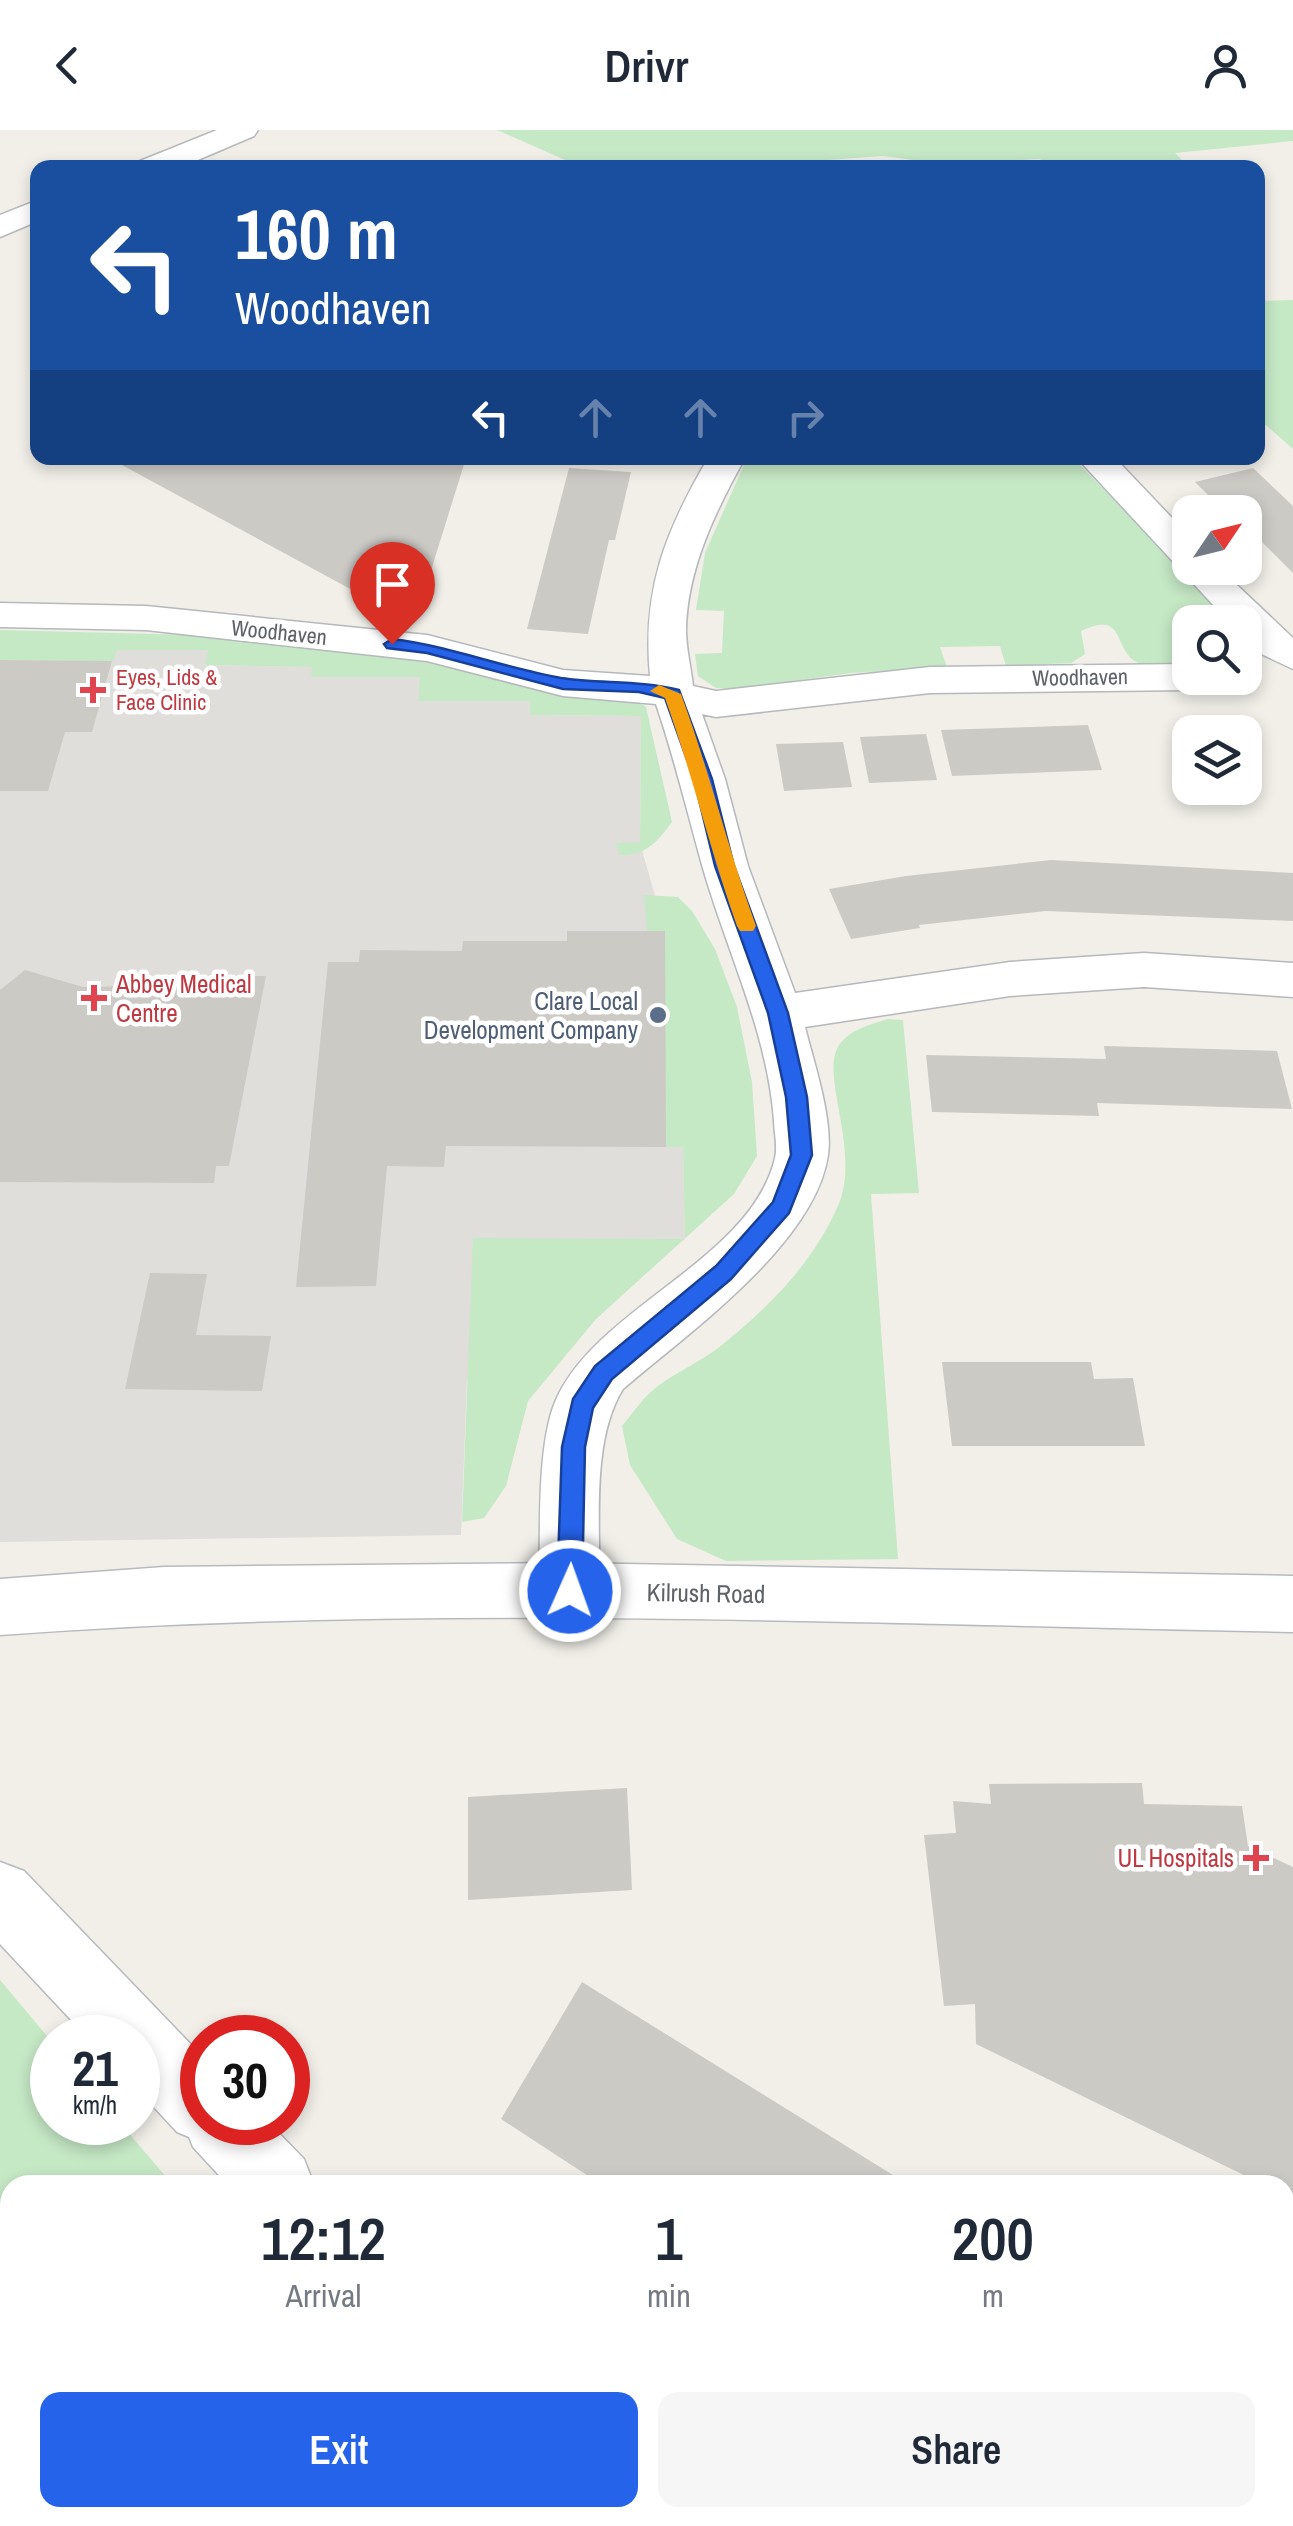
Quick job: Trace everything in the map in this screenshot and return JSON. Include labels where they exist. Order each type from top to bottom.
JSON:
[{"type":"street","points":[[175,160],[243,130]]},
{"type":"street","points":[[0,227],[30,213]]},
{"type":"street","points":[[570,1591],[574,1447],[582,1406],[604,1372],[724,1272],[782,1207],[802,1155],[797,1097],[778,1013],[725,866],[703,779],[673,694],[666,630],[676,570],[697,510],[722,465]]},
{"type":"street","points":[[1102,465],[1172,540]]},
{"type":"street","points":[[1214,585],[1273,644],[1282,672]]},
{"type":"street","name":"Woodhaven","points":[[0,615],[146,618],[427,648],[563,684],[639,687],[716,704],[930,680],[1172,677]]},
{"type":"street","points":[[778,1013],[1010,978],[1144,970],[1293,980]]},
{"type":"street","name":"Kilrush Road","points":[[0,1607],[164,1595],[570,1591],[1293,1604]]},
{"type":"street","points":[[0,1896],[115,2015]]},
{"type":"street","points":[[160,2062],[180,2084]]},
{"type":"street","points":[[240,2145],[268,2175]]},
{"type":"shaded area","points":[[0,637],[117,650],[209,650],[206,665],[313,667],[312,677],[421,677],[418,701],[531,701],[531,715],[641,716],[640,843],[665,931],[667,1147],[683,1146],[685,1239],[467,1381],[461,1535],[0,1542]]},
{"type":"green space","points":[[497,130],[1293,130],[1293,141],[1175,153],[1182,160],[913,160],[883,156],[828,160],[565,160]]},
{"type":"green space","points":[[1293,300],[1293,449],[1265,424],[1265,301]]},
{"type":"green space","points":[[744,465],[1080,465],[1172,559],[1172,585],[1198,585],[1217,605],[1172,605],[1172,667],[1141,664],[1132,659],[1113,629],[1096,625],[1081,631],[1085,654],[1071,663],[1006,666],[1000,646],[940,647],[947,667],[851,673],[734,689],[716,688],[698,676],[695,654],[722,653],[724,611],[696,610],[705,553]]},
{"type":"green space","points":[[0,630],[193,635],[416,660],[571,697],[637,702],[646,707],[672,822],[650,846],[637,853],[619,855],[616,843],[640,842],[641,716],[530,715],[530,701],[418,701],[420,677],[311,677],[312,667],[205,665],[208,650],[117,650],[113,661],[0,660]]},
{"type":"green space","points":[[644,895],[678,897],[692,911],[715,949],[737,1007],[752,1082],[757,1156],[734,1194],[685,1238],[683,1147],[666,1147]]},
{"type":"green space","points":[[888,1019],[903,1020],[919,1193],[871,1194],[898,1559],[726,1561],[677,1539],[630,1465],[622,1426],[653,1390],[714,1351],[757,1315],[816,1247],[844,1186],[844,1141],[834,1079],[837,1049],[852,1033]]},
{"type":"green space","points":[[473,1238],[684,1239],[596,1319],[528,1401],[506,1486],[484,1518],[462,1522]]},
{"type":"green space","points":[[0,1980],[30,2016],[30,2145],[139,2145],[164,2175],[0,2175]]},
{"type":"building","points":[[122,465],[464,465],[423,596],[354,591]]},
{"type":"building","points":[[569,468],[631,472],[615,540],[609,540],[588,634],[527,629]]},
{"type":"building","points":[[1253,468],[1293,506],[1293,573],[1262,542],[1262,495],[1208,495],[1195,482]]},
{"type":"building","points":[[0,660],[112,661],[92,732],[65,732],[48,791],[0,791]]},
{"type":"building","points":[[1088,725],[1102,770],[952,776],[941,730]]},
{"type":"building","points":[[926,734],[937,780],[869,783],[860,737]]},
{"type":"building","points":[[843,742],[852,787],[784,791],[776,744]]},
{"type":"building","points":[[1051,860],[1293,873],[1293,921],[1046,911],[919,925],[920,928],[851,939],[829,889]]},
{"type":"building","points":[[567,931],[665,931],[666,1147],[446,1146],[444,1167],[387,1166],[376,1286],[296,1287],[328,962],[359,962],[360,950],[462,951],[463,941],[567,941]]},
{"type":"building","points":[[25,970],[83,987],[145,986],[147,976],[266,976],[229,1166],[216,1166],[214,1183],[0,1182],[0,990]]},
{"type":"building","points":[[1104,1046],[1277,1051],[1292,1109],[1097,1103],[1099,1116],[932,1112],[926,1055],[1106,1059]]},
{"type":"building","points":[[150,1273],[207,1274],[196,1335],[271,1336],[262,1391],[125,1389]]},
{"type":"building","points":[[942,1362],[1091,1362],[1094,1379],[1133,1378],[1145,1446],[952,1446]]},
{"type":"building","points":[[1142,1783],[1144,1804],[1242,1806],[1248,1846],[1293,1867],[1293,2175],[1244,2175],[976,2044],[975,2004],[944,2006],[924,1835],[956,1833],[953,1801],[991,1804],[989,1784]]},
{"type":"building","points":[[627,1788],[632,1890],[468,1900],[468,1797]]},
{"type":"building","points":[[582,1982],[893,2175],[587,2175],[501,2119]]},
{"type":"slow traffic","points":[[659,691],[673,694],[703,779],[725,866],[746,926]]},
{"type":"place","name":"Eyes, Lids & Face Clinic","points":[[93,690]]},
{"type":"place","name":"Abbey Medical Centre","points":[[94,998]]},
{"type":"place","name":"Clare Local Development Company","points":[[658,1015]]},
{"type":"place","name":"UL Hospitals","points":[[1256,1858]]},
{"type":"route","points":[[392,644],[427,648],[563,684],[639,687],[673,694],[703,779],[725,866],[778,1013],[797,1097],[802,1155],[782,1207],[724,1272],[604,1372],[582,1406],[574,1447],[570,1591]]}]
